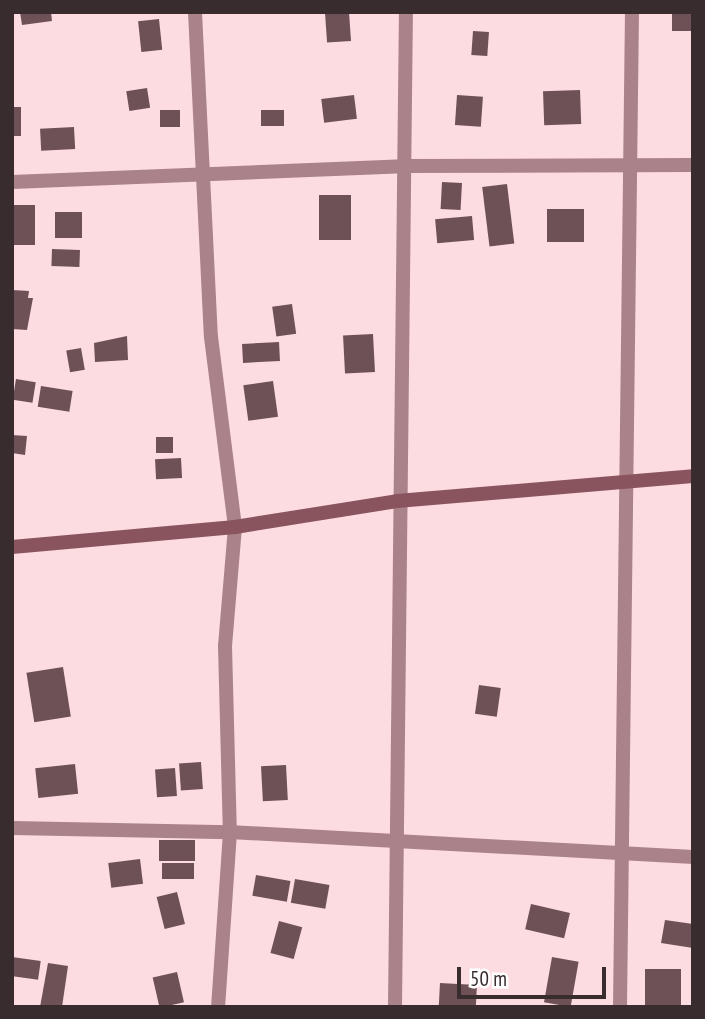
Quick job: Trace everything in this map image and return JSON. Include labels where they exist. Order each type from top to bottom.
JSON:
[{"type":"main road","points":[[12,547],[235,527],[397,501],[693,476]]},
{"type":"street","points":[[195,12],[211,337],[235,527],[225,646],[230,832],[218,1007]]},
{"type":"street","points":[[395,1007],[397,501],[406,12]]},
{"type":"street","points":[[620,1007],[632,12]]},
{"type":"street","points":[[12,182],[202,172],[404,166],[693,165]]},
{"type":"street","points":[[12,828],[230,832],[622,851],[693,857]]},
{"type":"building","points":[[20,12],[51,12],[52,21],[22,25]]},
{"type":"building","points":[[349,12],[351,41],[327,43],[325,14]]},
{"type":"building","points":[[672,12],[693,12],[693,31],[672,31]]},
{"type":"building","points":[[159,19],[162,50],[141,52],[138,21]]},
{"type":"building","points":[[473,31],[489,32],[487,56],[471,55]]},
{"type":"building","points":[[147,88],[150,108],[129,111],[126,91]]},
{"type":"building","points":[[580,90],[581,124],[544,125],[543,91]]},
{"type":"building","points":[[354,95],[357,119],[324,123],[321,99]]},
{"type":"building","points":[[457,95],[483,97],[481,127],[455,125]]},
{"type":"building","points":[[12,107],[21,107],[21,136],[12,136]]},
{"type":"building","points":[[160,110],[180,110],[180,127],[160,127]]},
{"type":"building","points":[[261,110],[284,110],[284,126],[261,126]]},
{"type":"building","points":[[74,127],[75,149],[41,151],[40,129]]},
{"type":"building","points":[[442,182],[462,183],[461,210],[441,209]]},
{"type":"building","points":[[507,184],[514,244],[489,247],[482,187]]},
{"type":"building","points":[[319,195],[351,195],[351,240],[319,240]]},
{"type":"building","points":[[12,205],[35,205],[35,245],[12,245]]},
{"type":"building","points":[[547,209],[584,209],[584,242],[547,242]]},
{"type":"building","points":[[55,212],[82,212],[82,238],[55,238]]},
{"type":"building","points":[[472,216],[474,240],[437,243],[435,219]]},
{"type":"building","points":[[52,249],[80,250],[79,267],[51,266]]},
{"type":"building","points":[[12,290],[29,291],[28,298],[33,298],[27,330],[12,329]]},
{"type":"building","points":[[292,304],[296,334],[276,336],[272,307]]},
{"type":"building","points":[[373,334],[375,372],[345,374],[343,336]]},
{"type":"building","points":[[127,336],[128,360],[95,362],[94,343]]},
{"type":"building","points":[[279,342],[280,361],[243,363],[242,344]]},
{"type":"building","points":[[81,348],[85,370],[70,372],[66,351]]},
{"type":"building","points":[[16,379],[36,382],[32,403],[13,400]]},
{"type":"building","points":[[273,381],[278,417],[248,421],[243,385]]},
{"type":"building","points":[[41,386],[73,391],[69,412],[38,407]]},
{"type":"building","points":[[12,435],[27,436],[25,455],[12,453]]},
{"type":"building","points":[[156,437],[173,437],[173,453],[156,453]]},
{"type":"building","points":[[181,458],[182,478],[156,479],[155,459]]},
{"type":"building","points":[[63,667],[71,716],[34,722],[26,673]]},
{"type":"building","points":[[479,685],[501,688],[497,717],[475,714]]},
{"type":"building","points":[[201,762],[203,789],[181,790],[179,764]]},
{"type":"building","points":[[75,764],[78,794],[38,798],[35,768]]},
{"type":"building","points":[[286,765],[288,800],[263,801],[261,766]]},
{"type":"building","points":[[175,768],[177,796],[157,797],[155,769]]},
{"type":"building","points":[[159,840],[195,840],[195,861],[159,861]]},
{"type":"building","points":[[140,859],[143,884],[111,888],[108,863]]},
{"type":"building","points":[[162,863],[194,863],[194,879],[162,879]]},
{"type":"building","points":[[256,875],[290,881],[287,902],[252,896]]},
{"type":"building","points":[[295,879],[329,885],[325,909],[291,903]]},
{"type":"building","points":[[177,892],[185,924],[165,929],[157,897]]},
{"type":"building","points":[[531,904],[570,913],[564,938],[525,929]]},
{"type":"building","points":[[665,920],[693,924],[693,948],[661,943]]},
{"type":"building","points":[[279,921],[302,927],[294,959],[270,953]]},
{"type":"building","points":[[12,957],[41,961],[38,980],[12,976]]},
{"type":"building","points":[[552,957],[579,962],[571,1007],[544,1002]]},
{"type":"building","points":[[48,963],[68,966],[62,1007],[40,1007]]},
{"type":"building","points":[[645,969],[681,969],[681,1007],[645,1007]]},
{"type":"building","points":[[177,972],[184,1002],[159,1007],[153,978]]},
{"type":"building","points":[[440,983],[477,985],[476,1007],[439,1007]]}]
